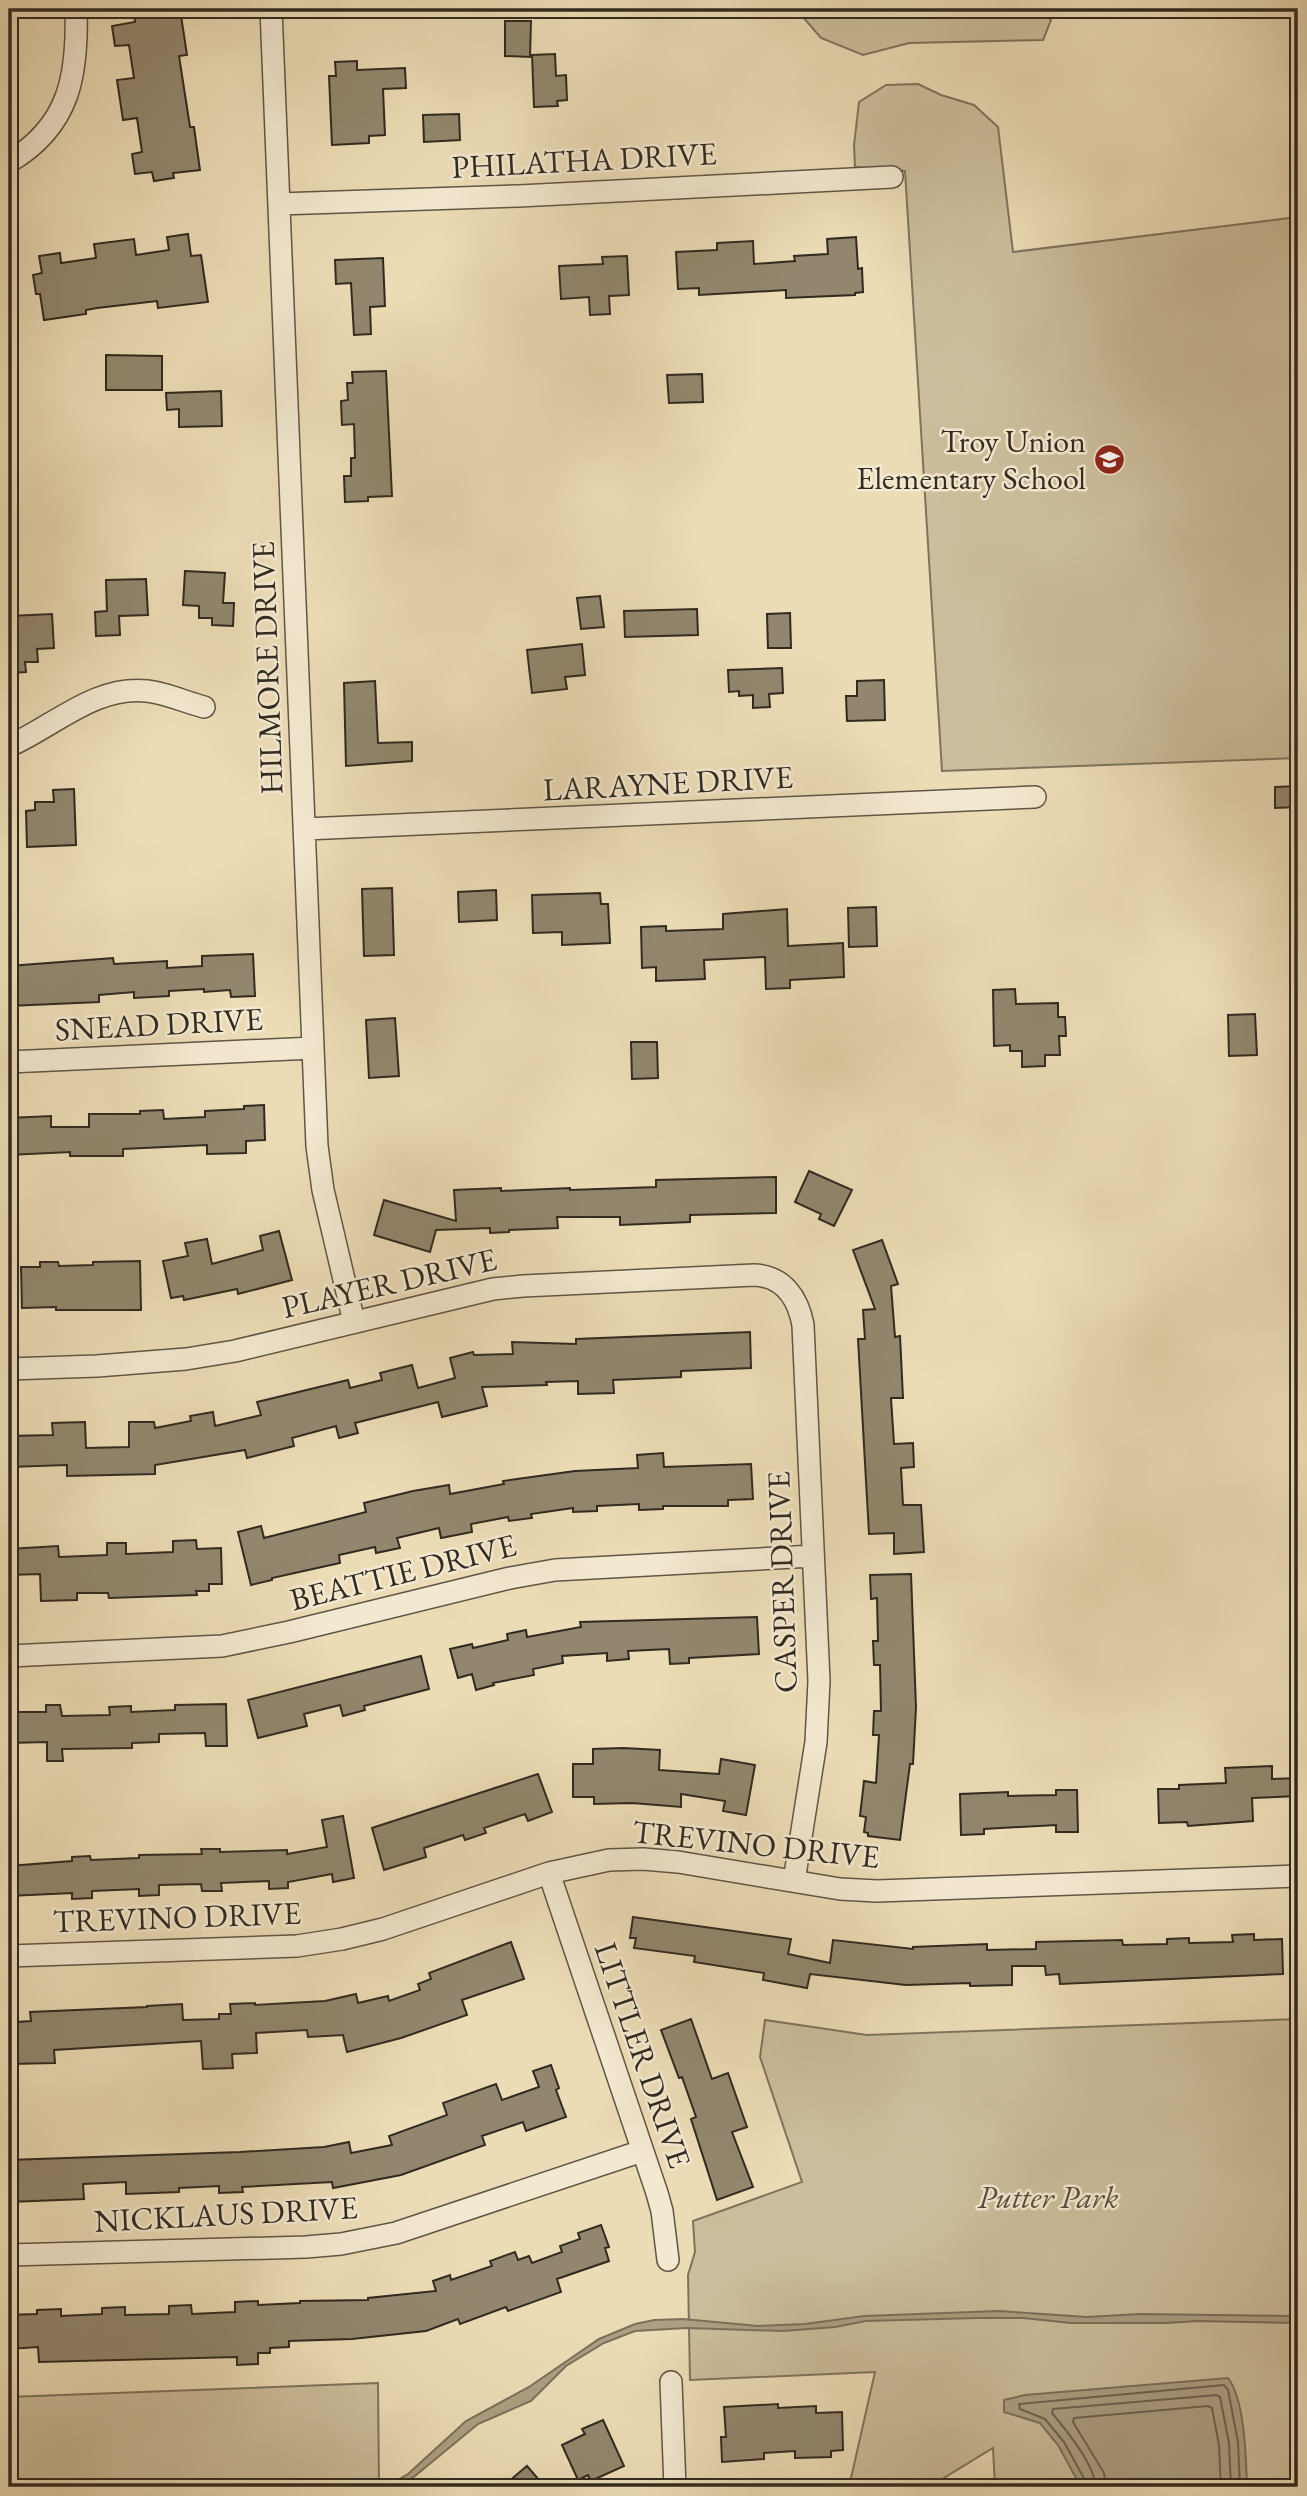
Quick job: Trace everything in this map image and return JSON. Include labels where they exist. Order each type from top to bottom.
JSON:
[{"type":"street","points":[[9,162],[53,124],[67,99],[75,61],[76,9]]},
{"type":"street","name":"HILMORE DRIVE","points":[[271,9],[317,1146],[323,1190],[354,1322]]},
{"type":"street","name":"PHILATHA DRIVE","points":[[279,204],[519,196],[892,177]]},
{"type":"street","points":[[9,747],[85,704],[113,694],[148,691],[204,707]]},
{"type":"street","name":"LARAYNE DRIVE","points":[[304,830],[1035,797]]},
{"type":"street","name":"SNEAD DRIVE","points":[[9,1062],[313,1048]]},
{"type":"street","name":"PLAYER DRIVE","points":[[9,1369],[186,1359],[235,1351],[467,1294],[523,1286],[754,1275],[765,1275],[782,1285]]},
{"type":"street","name":"CASPER DRIVE","points":[[782,1285],[796,1299],[803,1325],[818,1709],[816,1742],[794,1881]]},
{"type":"street","name":"BEATTIE DRIVE","points":[[9,1656],[222,1646],[510,1578],[555,1570],[813,1556]]},
{"type":"street","name":"TREVINO DRIVE","points":[[9,1956],[327,1942],[383,1929],[549,1873],[595,1861],[643,1859],[678,1862],[840,1889],[908,1891],[1298,1876]]},
{"type":"street","name":"LITTLER DRIVE","points":[[549,1873],[662,2211],[668,2260]]},
{"type":"street","name":"NICKLAUS DRIVE","points":[[9,2255],[341,2244],[396,2233],[642,2151]]},
{"type":"street","points":[[671,2382],[675,2487]]},
{"type":"green space","points":[[796,9],[1041,9],[1051,20],[1043,40],[909,43],[863,55],[821,38]]},
{"type":"green space","name":"Troy Union Elementary School","points":[[918,84],[941,95],[974,105],[998,127],[1013,252],[1298,217],[1298,758],[942,771],[905,171],[855,167],[854,145],[859,102],[886,85]]},
{"type":"green space","name":"Putter Park","points":[[1298,2019],[1298,2487],[995,2487],[993,2448],[929,2487],[849,2487],[875,2372],[690,2380],[688,2275],[695,2252],[693,2221],[802,2182],[760,2057],[765,2020],[867,2035]]},
{"type":"green space","points":[[378,2383],[379,2487],[9,2487],[9,2397]]},
{"type":"water","points":[[999,2311],[1087,2317],[1139,2314],[1298,2316],[1298,2323],[1071,2323],[1023,2318],[977,2318],[866,2321],[835,2327],[783,2331],[687,2328],[635,2331],[604,2343],[566,2366],[531,2401],[478,2424],[415,2476],[397,2487],[386,2487],[408,2474],[466,2421],[529,2387],[599,2339],[635,2324],[683,2319],[758,2326],[805,2324],[864,2316]]},
{"type":"water","points":[[1228,2378],[1234,2388],[1241,2415],[1247,2487],[1081,2487],[1058,2445],[1040,2423],[1004,2412],[1004,2400],[1025,2395]]},
{"type":"building","points":[[180,9],[187,55],[179,56],[200,170],[173,173],[174,178],[154,181],[152,172],[135,174],[132,154],[142,152],[137,118],[123,120],[117,80],[134,78],[129,45],[115,46],[112,26],[135,22],[134,13]]},
{"type":"building","points":[[505,21],[531,21],[530,57],[505,56]]},
{"type":"building","points":[[555,54],[556,76],[566,75],[567,100],[557,101],[558,106],[534,107],[532,55]]},
{"type":"building","points":[[357,61],[357,70],[405,68],[406,88],[383,89],[385,135],[369,136],[369,143],[332,145],[329,76],[336,76],[335,62]]},
{"type":"building","points":[[459,114],[460,140],[424,142],[423,115]]},
{"type":"building","points":[[188,234],[191,256],[201,255],[208,302],[158,308],[157,301],[97,308],[86,310],[86,314],[44,320],[40,294],[36,294],[33,275],[42,273],[39,256],[60,253],[61,263],[96,258],[94,244],[134,239],[136,255],[169,250],[167,237]]},
{"type":"building","points":[[856,237],[863,292],[855,295],[786,298],[786,290],[699,295],[699,288],[678,289],[676,252],[717,250],[717,243],[753,241],[754,264],[795,261],[794,256],[828,254],[827,239]]},
{"type":"building","points":[[627,256],[629,295],[609,296],[610,314],[590,315],[589,297],[561,299],[559,266],[603,264],[602,257]]},
{"type":"building","points":[[383,258],[385,306],[370,307],[371,334],[354,335],[351,283],[336,284],[335,260]]},
{"type":"building","points":[[106,355],[162,356],[162,390],[106,390]]},
{"type":"building","points":[[386,371],[392,496],[345,502],[344,476],[351,476],[351,458],[355,458],[354,424],[342,425],[341,401],[348,400],[347,383],[353,383],[352,372]]},
{"type":"building","points":[[702,374],[703,402],[669,403],[667,375]]},
{"type":"building","points":[[221,391],[222,426],[179,427],[179,409],[167,410],[166,393]]},
{"type":"building","points":[[185,571],[225,573],[223,603],[234,603],[233,626],[212,625],[212,618],[199,618],[199,606],[183,605]]},
{"type":"building","points":[[146,579],[148,615],[119,616],[120,635],[96,636],[95,612],[107,611],[106,580]]},
{"type":"building","points":[[600,596],[604,627],[581,629],[577,598]]},
{"type":"building","points":[[697,609],[698,635],[625,637],[624,611]]},
{"type":"building","points":[[790,613],[791,648],[768,648],[767,614]]},
{"type":"building","points":[[52,614],[54,648],[37,649],[38,662],[25,662],[26,672],[9,673],[9,616]]},
{"type":"building","points":[[582,644],[585,675],[565,677],[567,689],[532,693],[527,650]]},
{"type":"building","points":[[782,668],[783,693],[769,694],[770,707],[753,708],[753,695],[739,696],[739,691],[729,692],[728,670]]},
{"type":"building","points":[[884,680],[885,720],[847,721],[846,696],[857,696],[857,681]]},
{"type":"building","points":[[375,681],[378,743],[412,742],[412,761],[346,766],[344,683]]},
{"type":"building","points":[[1298,786],[1298,807],[1275,808],[1275,787]]},
{"type":"building","points":[[74,789],[76,845],[27,847],[26,811],[35,810],[35,802],[54,802],[53,790]]},
{"type":"building","points":[[392,888],[394,955],[364,956],[362,889]]},
{"type":"building","points":[[496,890],[497,920],[459,922],[458,892]]},
{"type":"building","points":[[600,893],[601,904],[608,904],[610,943],[562,945],[562,932],[533,933],[532,895]]},
{"type":"building","points":[[876,907],[877,946],[849,947],[848,908]]},
{"type":"building","points":[[787,909],[788,946],[843,943],[844,977],[790,980],[790,988],[766,989],[765,957],[704,960],[705,979],[656,981],[656,967],[642,968],[641,927],[666,926],[666,931],[723,929],[723,914]]},
{"type":"building","points":[[253,954],[255,996],[231,997],[230,990],[204,992],[204,989],[169,991],[169,996],[134,998],[134,992],[99,995],[99,1002],[9,1006],[9,966],[113,958],[114,964],[167,961],[167,968],[202,966],[202,956]]},
{"type":"building","points":[[1015,989],[1016,1004],[1058,1003],[1058,1017],[1065,1017],[1066,1036],[1059,1036],[1060,1055],[1045,1055],[1045,1066],[1022,1067],[1022,1051],[1010,1051],[1010,1045],[994,1046],[993,990]]},
{"type":"building","points":[[1255,1014],[1257,1055],[1229,1056],[1228,1015]]},
{"type":"building","points":[[395,1018],[399,1076],[369,1078],[366,1020]]},
{"type":"building","points":[[631,1042],[657,1042],[658,1078],[632,1079]]},
{"type":"building","points":[[264,1105],[265,1140],[246,1141],[246,1153],[207,1154],[207,1145],[123,1149],[123,1156],[70,1156],[70,1152],[9,1155],[9,1118],[51,1116],[51,1127],[89,1127],[89,1114],[140,1114],[140,1111],[163,1110],[164,1119],[205,1117],[205,1111]]},
{"type":"building","points":[[809,1171],[852,1190],[834,1226],[819,1219],[821,1214],[795,1202]]},
{"type":"building","points":[[776,1177],[776,1213],[690,1215],[690,1222],[620,1225],[620,1217],[557,1217],[558,1228],[490,1233],[490,1228],[436,1230],[430,1252],[374,1235],[384,1200],[456,1221],[454,1190],[656,1187],[656,1180]]},
{"type":"building","points":[[279,1231],[292,1280],[238,1294],[237,1289],[184,1300],[183,1296],[171,1298],[163,1261],[188,1256],[185,1243],[207,1239],[212,1264],[263,1250],[260,1236]]},
{"type":"building","points":[[882,1240],[898,1284],[891,1286],[895,1337],[900,1336],[903,1398],[891,1398],[894,1444],[913,1443],[914,1467],[901,1468],[903,1505],[921,1505],[924,1552],[894,1554],[894,1533],[869,1534],[858,1339],[865,1339],[863,1310],[875,1309],[853,1250]]},
{"type":"building","points":[[140,1261],[141,1310],[22,1308],[21,1267],[40,1267],[40,1262],[58,1262],[59,1266]]},
{"type":"building","points":[[750,1332],[751,1368],[681,1371],[681,1377],[613,1380],[614,1393],[578,1394],[578,1381],[482,1387],[487,1406],[442,1417],[438,1402],[355,1423],[358,1433],[339,1438],[336,1426],[292,1438],[294,1446],[247,1458],[245,1450],[155,1465],[155,1474],[67,1476],[67,1465],[9,1467],[9,1436],[53,1435],[52,1423],[85,1422],[86,1448],[129,1447],[129,1422],[154,1422],[155,1428],[191,1421],[190,1416],[213,1412],[215,1426],[261,1415],[257,1402],[348,1380],[350,1388],[382,1380],[380,1373],[412,1365],[418,1388],[455,1378],[450,1358],[473,1352],[474,1355],[513,1354],[512,1342],[576,1344],[576,1339]]},
{"type":"building","points":[[663,1453],[664,1467],[751,1464],[753,1499],[728,1500],[728,1506],[663,1506],[663,1509],[639,1510],[639,1504],[597,1506],[597,1511],[573,1512],[573,1508],[531,1514],[532,1518],[509,1521],[508,1517],[471,1524],[472,1532],[441,1538],[439,1528],[397,1538],[400,1548],[376,1553],[375,1547],[339,1555],[340,1563],[251,1585],[238,1532],[261,1526],[264,1538],[366,1512],[364,1503],[413,1491],[449,1485],[450,1494],[504,1484],[503,1481],[575,1471],[638,1468],[637,1455]]},
{"type":"building","points":[[196,1540],[197,1549],[221,1548],[222,1584],[209,1584],[209,1591],[196,1591],[197,1595],[109,1598],[108,1593],[77,1593],[77,1600],[41,1601],[40,1574],[9,1575],[9,1549],[58,1546],[59,1557],[107,1555],[107,1543],[126,1543],[126,1554],[173,1552],[173,1541]]},
{"type":"building","points":[[911,1574],[916,1707],[913,1764],[910,1764],[900,1840],[868,1836],[868,1833],[864,1832],[866,1817],[860,1816],[864,1781],[876,1783],[879,1735],[873,1735],[874,1711],[881,1711],[880,1665],[874,1665],[873,1641],[878,1641],[877,1598],[871,1599],[870,1575]]},
{"type":"building","points":[[757,1617],[759,1654],[689,1658],[689,1663],[670,1664],[669,1649],[628,1651],[629,1659],[607,1661],[607,1653],[562,1656],[563,1663],[533,1669],[534,1675],[493,1683],[494,1685],[476,1690],[472,1674],[458,1678],[450,1649],[472,1644],[473,1648],[508,1640],[507,1634],[526,1630],[527,1637],[581,1627],[580,1622]]},
{"type":"building","points":[[421,1656],[429,1689],[364,1706],[365,1710],[343,1716],[340,1705],[304,1714],[307,1726],[258,1738],[248,1700]]},
{"type":"building","points":[[226,1704],[227,1746],[206,1746],[205,1733],[159,1734],[159,1742],[132,1743],[132,1748],[62,1749],[63,1761],[47,1761],[47,1742],[9,1743],[9,1712],[46,1712],[46,1705],[60,1705],[62,1716],[110,1715],[109,1707],[131,1706],[131,1712],[175,1710],[175,1705]]},
{"type":"building","points":[[593,1749],[660,1750],[659,1770],[719,1774],[721,1759],[755,1765],[746,1815],[723,1811],[725,1801],[681,1794],[681,1807],[632,1803],[594,1804],[594,1797],[573,1797],[573,1764],[593,1764]]},
{"type":"building","points":[[1272,1766],[1272,1779],[1298,1778],[1298,1796],[1252,1798],[1253,1821],[1188,1826],[1187,1822],[1159,1823],[1158,1789],[1179,1789],[1179,1785],[1226,1783],[1225,1768]]},
{"type":"building","points":[[538,1774],[552,1812],[528,1821],[525,1814],[484,1828],[486,1833],[465,1840],[463,1835],[424,1848],[426,1857],[384,1870],[372,1828]]},
{"type":"building","points":[[1056,1790],[1077,1790],[1078,1832],[1056,1832],[1056,1825],[984,1829],[984,1834],[961,1835],[960,1794],[1008,1792],[1008,1796],[1056,1795]]},
{"type":"building","points":[[343,1816],[354,1878],[333,1882],[332,1874],[288,1882],[288,1888],[269,1889],[269,1881],[221,1883],[222,1891],[202,1891],[201,1884],[159,1885],[159,1895],[139,1896],[139,1889],[92,1891],[92,1898],[72,1899],[72,1893],[9,1896],[9,1866],[72,1861],[72,1857],[90,1856],[91,1860],[139,1858],[139,1855],[202,1854],[201,1849],[220,1849],[220,1852],[287,1850],[287,1854],[327,1847],[322,1820]]},
{"type":"building","points":[[633,1917],[791,1939],[788,1954],[830,1963],[833,1940],[913,1949],[987,1944],[987,1950],[1036,1949],[1036,1942],[1122,1940],[1123,1945],[1167,1944],[1167,1939],[1189,1938],[1189,1943],[1233,1942],[1232,1935],[1254,1934],[1254,1940],[1282,1939],[1283,1974],[1060,1984],[1059,1974],[1046,1975],[1045,1966],[1012,1966],[1012,1985],[906,1985],[810,1974],[807,1988],[763,1980],[764,1973],[694,1962],[695,1956],[634,1948],[636,1938],[630,1938]]},
{"type":"building","points":[[511,1942],[524,1979],[462,2000],[467,2015],[401,2038],[347,2052],[343,2035],[308,2037],[307,2030],[256,2033],[257,2053],[232,2054],[233,2068],[203,2069],[201,2041],[54,2050],[55,2063],[9,2064],[9,2027],[17,2026],[17,2022],[31,2021],[30,2012],[182,2004],[183,2020],[219,2019],[219,2014],[231,2014],[230,2004],[325,2001],[356,1994],[358,2003],[388,1996],[389,2001],[420,1990],[418,1984],[431,1979],[429,1973]]},
{"type":"building","points":[[691,2019],[712,2079],[728,2073],[747,2127],[732,2132],[753,2187],[717,2200],[691,2119],[696,2117],[661,2030]]},
{"type":"building","points":[[551,2065],[559,2088],[556,2090],[566,2117],[526,2131],[523,2122],[482,2136],[485,2145],[401,2175],[333,2188],[332,2182],[242,2187],[243,2192],[219,2193],[219,2186],[179,2188],[179,2192],[126,2194],[126,2182],[83,2184],[84,2199],[9,2202],[9,2160],[240,2152],[324,2147],[349,2142],[351,2153],[392,2145],[389,2136],[447,2115],[443,2103],[496,2084],[502,2100],[539,2087],[533,2071]]},
{"type":"building","points":[[601,2225],[609,2247],[605,2248],[609,2261],[557,2279],[561,2292],[508,2311],[506,2307],[460,2324],[458,2319],[426,2331],[352,2339],[289,2341],[289,2347],[270,2348],[270,2353],[258,2353],[258,2364],[237,2365],[237,2357],[39,2362],[38,2347],[9,2349],[9,2315],[37,2314],[37,2310],[61,2309],[61,2316],[102,2314],[102,2308],[125,2307],[125,2315],[169,2314],[169,2306],[191,2305],[192,2314],[235,2312],[235,2302],[258,2301],[258,2305],[368,2300],[436,2291],[433,2281],[450,2275],[451,2280],[492,2266],[490,2261],[515,2252],[518,2260],[529,2256],[532,2263],[562,2252],[560,2246],[580,2239],[578,2233]]},
{"type":"building","points":[[778,2404],[778,2408],[816,2406],[816,2413],[842,2412],[843,2450],[831,2451],[831,2457],[795,2458],[795,2451],[764,2453],[764,2459],[722,2462],[721,2437],[726,2437],[724,2407]]},
{"type":"building","points":[[603,2420],[624,2466],[591,2481],[588,2475],[578,2480],[562,2445],[585,2434],[582,2429]]},
{"type":"building","points":[[527,2466],[545,2487],[502,2487]]},
{"type":"place","name":"Troy Union Elementary School","points":[[1109,459]]}]
